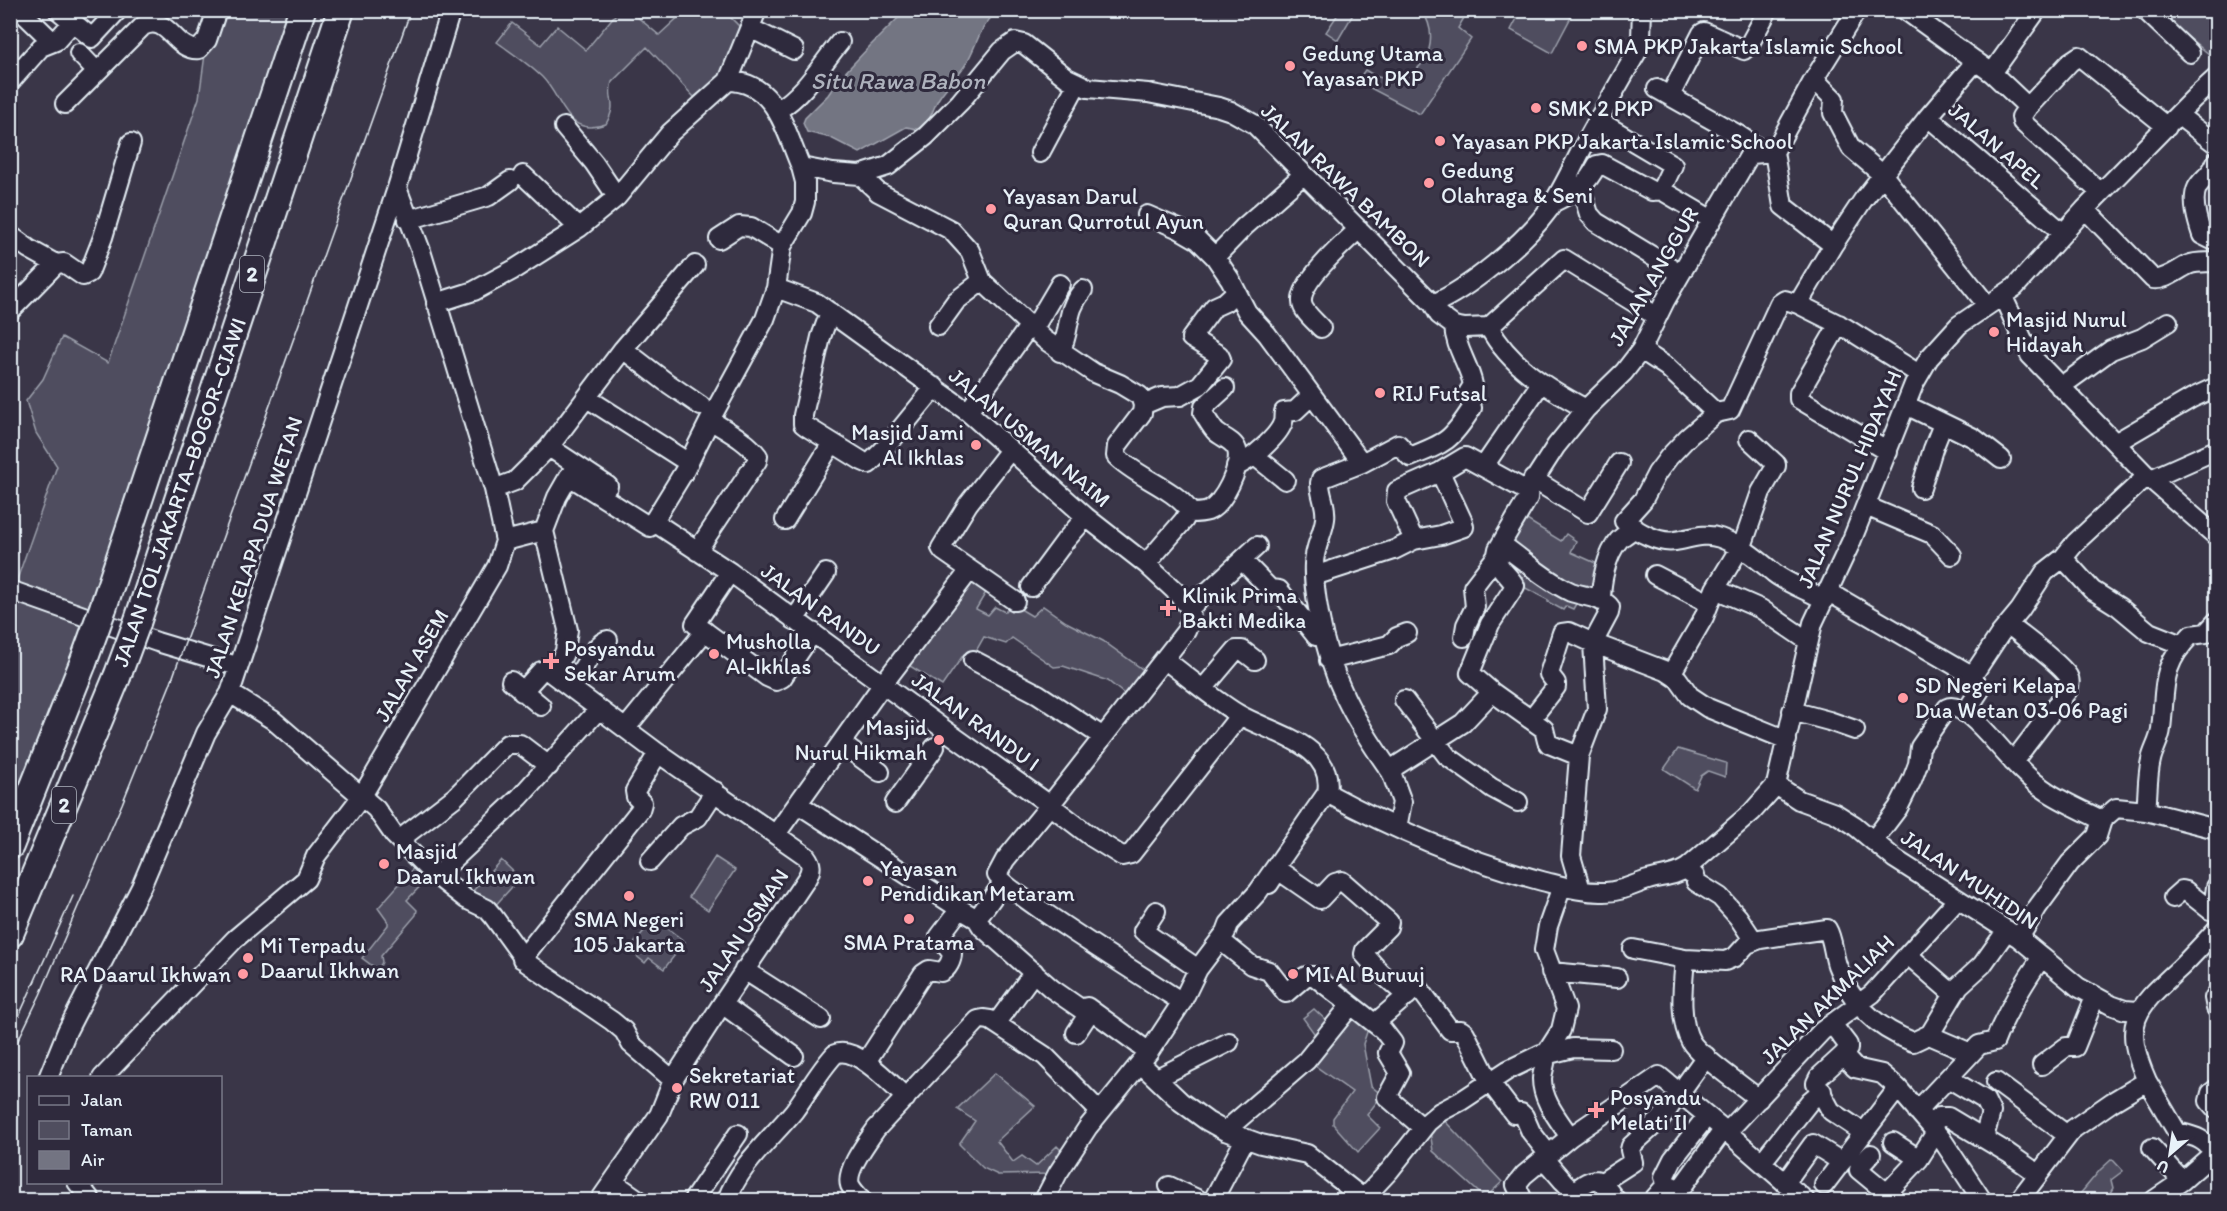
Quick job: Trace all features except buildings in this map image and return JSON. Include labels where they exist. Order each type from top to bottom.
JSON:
[{"type":"highway","name":"JALAN TOL JAKARTA–BOGOR–CIAWI","points":[[10,846],[103,608],[302,10]]},
{"type":"highway","name":"JALAN TOL JAKARTA–BOGOR–CIAWI","points":[[10,934],[137,623],[341,10]]},
{"type":"street","points":[[20,10],[53,42]]},
{"type":"street","points":[[58,10],[92,38],[118,10]]},
{"type":"street","points":[[65,104],[134,33],[149,23],[160,24],[183,44],[194,50],[199,49],[207,40],[217,10]]},
{"type":"street","name":"JALAN KELAPA DUA WETAN","points":[[48,1076],[67,1031],[141,887],[206,733],[230,693],[237,666],[397,189],[451,10]]},
{"type":"street","points":[[1433,304],[1459,291],[1475,279],[1515,245],[1546,214],[1638,50],[1642,10]]},
{"type":"street","points":[[1768,10],[1744,50],[1702,33],[1663,93],[1770,153]]},
{"type":"street","points":[[1833,245],[1783,206],[1770,153],[1857,10]]},
{"type":"street","points":[[1905,10],[1992,73],[2028,107]]},
{"type":"street","points":[[1992,73],[2037,10]]},
{"type":"street","points":[[2145,10],[2190,53]]},
{"type":"street","points":[[436,303],[474,291],[513,270],[579,228],[617,197],[670,133],[728,81],[754,19],[794,50]]},
{"type":"street","points":[[10,82],[41,47],[61,37],[73,22]]},
{"type":"street","points":[[777,110],[807,86],[840,42]]},
{"type":"street","name":"JALAN RAWA BAMBON","points":[[801,167],[860,175],[888,166],[905,154],[960,102],[1002,51],[1011,43],[1024,44],[1077,84],[1094,89],[1148,93],[1231,111],[1254,124],[1433,304],[1439,315],[1454,326]]},
{"type":"street","points":[[79,53],[97,72]]},
{"type":"street","points":[[2101,193],[2022,122],[2021,117],[2070,62],[2079,56],[2173,121],[2217,144]]},
{"type":"street","name":"JALAN APEL","points":[[1976,61],[1928,117],[2063,233]]},
{"type":"street","name":"JALAN NURUL HIDAYAH","points":[[1328,793],[1359,811],[1397,828],[1493,866],[1562,886],[1604,892],[1621,890],[1648,880],[1676,874],[1685,869],[1752,812],[1776,784],[1808,641],[1825,595],[1851,542],[1919,374],[1938,346],[1953,330],[2015,287],[2085,209],[2217,78]]},
{"type":"street","points":[[1814,79],[1833,99],[1833,113],[1851,148],[1883,176],[1995,301],[2016,321],[2030,355],[2149,477],[2217,536]]},
{"type":"street","points":[[541,706],[517,686],[541,671],[551,673],[565,651],[568,630],[543,531],[557,498],[569,476],[650,527],[649,516],[685,470],[706,413],[765,319],[776,288],[782,246],[802,213],[805,202],[805,182],[777,110],[755,90],[728,81]]},
{"type":"street","points":[[1040,153],[1077,84]]},
{"type":"street","points":[[1798,304],[1833,245],[1928,117]]},
{"type":"street","points":[[1597,120],[1673,165],[1661,190]]},
{"type":"street","points":[[564,127],[594,163],[617,197]]},
{"type":"street","points":[[10,235],[56,264],[64,263],[83,276],[89,273],[104,237],[131,143]]},
{"type":"street","name":"JALAN ANGGUR","points":[[1464,637],[1466,625],[1475,607],[1473,587],[1498,551],[1530,495],[1530,485],[1570,426],[1624,372],[1641,350],[1656,316],[1749,156],[1770,153]]},
{"type":"street","points":[[1554,202],[1581,188],[1588,182],[1598,165],[1602,164],[1653,191],[1661,190],[1712,219]]},
{"type":"street","points":[[2212,240],[2202,235],[2195,215],[2197,189],[2216,169]]},
{"type":"street","points":[[860,175],[878,192],[951,230],[970,251],[982,281],[1004,304],[1060,352],[1094,373],[1140,396],[1143,405],[1140,416],[1117,446],[1116,456],[1181,502],[1189,513]]},
{"type":"street","points":[[1215,256],[1244,226],[1304,175]]},
{"type":"street","points":[[408,220],[489,196],[516,178],[579,228]]},
{"type":"street","points":[[1581,188],[1589,214],[1596,222],[1680,273]]},
{"type":"street","points":[[397,189],[421,251],[494,489],[505,542],[543,531]]},
{"type":"street","points":[[2085,209],[2153,279],[2158,280],[2194,263],[2217,262]]},
{"type":"street","points":[[1147,215],[1198,240],[1215,256],[1247,312],[1267,334],[1362,463]]},
{"type":"street","points":[[718,239],[739,226],[758,231],[782,246]]},
{"type":"street","points":[[1322,328],[1301,303],[1303,292],[1321,266],[1359,229]]},
{"type":"street","points":[[1410,457],[1447,441],[1472,408],[1468,393],[1473,382],[1460,353],[1454,326],[1489,327],[1564,259],[1656,316]]},
{"type":"street","points":[[10,311],[56,264]]},
{"type":"street","points":[[494,489],[515,481],[549,447],[623,349],[695,265]]},
{"type":"street","points":[[938,326],[956,301],[982,281]]},
{"type":"street","points":[[968,412],[1060,284]]},
{"type":"street","name":"JALAN USMAN NAIM","points":[[776,288],[817,303],[968,412],[1086,517],[1146,564],[1190,608]]},
{"type":"street","points":[[1060,352],[1067,335],[1067,320],[1070,311],[1075,299],[1083,290]]},
{"type":"street","points":[[1143,405],[1162,397],[1180,396],[1200,385],[1221,359],[1219,355],[1191,338],[1214,307],[1225,303],[1236,292]]},
{"type":"street","points":[[1919,374],[1839,324],[1785,300],[1779,304],[1749,367],[1733,408],[1716,413],[1688,437],[1657,473],[1643,500],[1624,521],[1657,539],[1668,542],[1712,536],[1741,547],[1764,562],[1773,572],[1825,595],[1973,673],[1980,690],[1960,710]]},
{"type":"street","points":[[830,312],[816,358],[802,420],[807,427],[869,464],[935,387]]},
{"type":"street","points":[[2060,387],[2111,350],[2142,338],[2168,322]]},
{"type":"street","points":[[1839,324],[1799,393],[1799,399],[1888,452]]},
{"type":"street","points":[[1489,327],[1501,348],[1541,384],[1586,409]]},
{"type":"street","points":[[623,349],[758,456],[698,551]]},
{"type":"street","points":[[1641,350],[1667,367],[1716,413]]},
{"type":"street","points":[[1484,466],[1541,384]]},
{"type":"street","points":[[2115,443],[2207,386]]},
{"type":"street","points":[[1146,564],[1189,513],[1205,512],[1216,505],[1228,487],[1238,457],[1234,446],[1215,431],[1203,413],[1204,407],[1225,388]]},
{"type":"street","points":[[1236,466],[1255,456],[1282,424],[1284,412],[1294,412],[1311,396]]},
{"type":"street","points":[[587,398],[681,458]]},
{"type":"street","points":[[1906,405],[1974,438],[2001,459]]},
{"type":"street","points":[[1922,488],[1943,424]]},
{"type":"street","points":[[1671,674],[1741,547],[1761,492],[1776,464],[1749,440]]},
{"type":"street","points":[[785,520],[832,443]]},
{"type":"street","points":[[1314,576],[1394,550],[1414,540],[1441,536],[1464,526],[1433,476],[1398,444],[1320,483],[1325,500],[1325,521],[1315,557],[1314,576],[1322,630],[1329,660],[1346,702],[1366,737],[1391,772],[1402,802],[1397,828]]},
{"type":"street","name":"JALAN RANDU","points":[[549,447],[730,572],[883,684],[776,834]]},
{"type":"street","points":[[1010,450],[968,504],[942,545],[943,551],[1015,601]]},
{"type":"street","points":[[1973,673],[2045,572],[2063,558],[2076,542],[2149,477],[2217,450]]},
{"type":"street","points":[[1255,456],[1285,480]]},
{"type":"street","points":[[1414,540],[1396,501],[1397,491],[1433,476],[1465,457],[1588,513],[1619,463]]},
{"type":"street","points":[[1866,506],[1932,534],[1952,555]]},
{"type":"street","points":[[1030,587],[1086,517]]},
{"type":"street","points":[[1601,601],[1602,582],[1614,548],[1635,528]]},
{"type":"street","name":"JALAN ASEM","points":[[103,1076],[235,939],[306,879],[316,856],[362,796],[497,566],[505,542]]},
{"type":"street","points":[[1182,1002],[1003,883],[998,878],[998,869],[1164,659],[1189,625],[1190,608],[1257,546]]},
{"type":"street","points":[[1498,551],[1551,582],[1608,604],[1609,613],[1593,643],[1597,709],[1580,756],[1571,856],[1581,890]]},
{"type":"street","points":[[1498,551],[1498,567],[1515,586],[1490,624],[1470,673],[1492,692],[1544,729],[1546,741],[1580,756]]},
{"type":"street","points":[[2063,558],[2092,590],[2119,607],[2150,632],[2182,645]]},
{"type":"street","points":[[1242,560],[1270,590],[1279,590],[1316,636]]},
{"type":"street","name":"JALAN RANDU I","points":[[970,570],[883,684],[941,737],[1050,805],[1093,838],[1122,856],[1131,854],[1240,715]]},
{"type":"street","points":[[730,572],[695,624],[776,681],[785,675],[813,632]]},
{"type":"street","points":[[794,620],[826,573]]},
{"type":"street","points":[[1655,575],[1712,596],[1761,609],[1808,641]]},
{"type":"street","points":[[10,590],[157,642],[237,666]]},
{"type":"street","points":[[2146,811],[2150,763],[2161,732],[2166,676],[2170,662],[2191,635],[2206,633],[2217,622]]},
{"type":"street","points":[[2009,625],[2061,669],[2069,677],[2070,684],[2068,690],[2013,762]]},
{"type":"street","points":[[626,728],[705,631]]},
{"type":"street","points":[[1531,719],[1556,687],[1556,683],[1549,674],[1562,633],[1569,632],[1671,674],[1690,696],[1708,708],[1787,740]]},
{"type":"street","points":[[1329,660],[1389,645],[1397,637],[1407,633]]},
{"type":"street","points":[[571,688],[594,650],[601,642],[608,640]]},
{"type":"street","points":[[1203,688],[1236,650],[1242,650],[1254,660]]},
{"type":"street","points":[[1046,1200],[1058,1173],[1100,1112],[1145,1057],[1182,1002],[1198,969],[1223,936],[1229,924],[1258,892],[1328,793],[1328,775],[1317,759],[1306,749],[1284,734],[1240,715],[1164,659]]},
{"type":"street","points":[[973,660],[1045,698],[1103,737]]},
{"type":"street","name":"JALAN USMAN","points":[[551,673],[658,753],[776,834],[806,856],[811,863],[810,872],[673,1080],[659,1115],[600,1200]]},
{"type":"street","points":[[1391,772],[1396,766],[1463,723],[1492,692]]},
{"type":"street","points":[[230,693],[273,720],[362,796],[381,813],[399,840],[436,876],[466,899],[487,909],[499,923],[522,959],[624,1031],[631,1044],[673,1080]]},
{"type":"street","points":[[1404,700],[1451,759],[1492,788],[1518,802]]},
{"type":"street","points":[[1873,841],[1898,808],[1918,764],[1920,747],[1947,708],[1960,710],[1975,721],[2013,762],[2046,791],[2102,820]]},
{"type":"street","points":[[436,876],[493,824],[549,766],[599,709]]},
{"type":"street","points":[[1792,711],[1855,730]]},
{"type":"street","points":[[895,803],[941,737]]},
{"type":"street","points":[[399,840],[455,797],[507,744],[520,744],[549,766]]},
{"type":"street","points":[[842,744],[880,772]]},
{"type":"street","points":[[522,959],[640,810],[642,804],[636,797],[635,791],[658,753]]},
{"type":"street","name":"JALAN MUHIDIN","points":[[1776,784],[1799,800],[1844,818],[1895,859],[2013,934],[2060,974],[2095,997],[2125,1010],[2138,1011]]},
{"type":"street","points":[[650,861],[681,826],[698,817],[715,791]]},
{"type":"street","points":[[798,804],[976,919],[982,927],[1034,972],[1072,1003],[1081,1009],[1086,1007],[1091,1010],[1145,1057],[1157,1078],[1181,1102],[1225,1131],[1245,1139],[1302,1152],[1312,1157],[1363,1200],[1440,1112],[1490,1081],[1541,1054],[1573,1048],[1611,1049]]},
{"type":"street","points":[[1633,949],[1685,959],[1730,960],[1754,941],[1827,929],[1838,967],[1858,1004],[1878,1024],[1916,1042],[1929,1035],[1964,980],[1987,960],[2037,908],[2070,863],[2097,836],[2102,820],[2116,808],[2146,811],[2217,830]]},
{"type":"street","points":[[1685,869],[1695,876],[1696,882],[1720,897],[1754,941]]},
{"type":"street","points":[[1223,936],[1234,927],[1261,895],[1278,870],[1318,899],[1341,880],[1389,922],[1388,927],[1364,954],[1407,996]]},
{"type":"street","points":[[976,919],[1003,883]]},
{"type":"street","points":[[1562,886],[1544,942],[1545,956],[1566,1009],[1564,1023],[1545,1055],[1542,1079],[1550,1107],[1570,1137]]},
{"type":"street","points":[[2172,898],[2181,890],[2186,891],[2210,910],[2216,912],[2217,887]]},
{"type":"street","name":"JALAN AKMALIAH","points":[[1667,1184],[1682,1188],[1726,1130],[1759,1099],[1822,1031],[1872,994],[1958,899]]},
{"type":"street","points":[[866,1062],[922,974],[929,970],[942,972],[946,969],[952,953],[939,938],[960,909]]},
{"type":"street","points":[[1155,910],[1143,931],[1198,969]]},
{"type":"street","points":[[2154,1200],[2182,1181],[2213,1144],[2192,1134],[2177,1132],[2146,1081],[2133,1039],[2138,1011],[2158,987],[2217,930]]},
{"type":"street","points":[[1223,936],[1251,966],[1269,971],[1286,993],[1306,976],[1311,975],[1375,1023],[1394,1043],[1388,1053],[1400,1073],[1388,1097],[1424,1128]]},
{"type":"street","points":[[1908,955],[1953,994]]},
{"type":"street","points":[[1917,1111],[1979,1045],[1995,1041],[2021,986],[2042,957]]},
{"type":"street","points":[[1685,959],[1683,982],[1685,1022],[1692,1044],[1759,1099]]},
{"type":"street","points":[[744,970],[821,1019]]},
{"type":"street","points":[[996,1024],[1034,972]]},
{"type":"street","points":[[1551,972],[1617,978]]},
{"type":"street","points":[[1375,1023],[1416,988],[1419,988],[1450,1030],[1464,1032],[1490,1081],[1514,1114],[1521,1113],[1524,1116],[1546,1157],[1573,1196],[1592,1179],[1602,1182],[1616,1200]]},
{"type":"street","points":[[2217,995],[2214,1000],[2217,1008]]},
{"type":"street","points":[[2042,1065],[2066,1047],[2075,1047],[2095,997]]},
{"type":"street","points":[[722,1004],[794,1056]]},
{"type":"street","points":[[1225,1131],[1306,1061],[1351,1005]]},
{"type":"street","points":[[1076,1033],[1091,1010]]},
{"type":"street","points":[[862,1200],[850,1186],[851,1170],[876,1129],[978,1020],[983,1018],[1045,1056],[1100,1112]]},
{"type":"street","points":[[1832,1024],[1848,1045],[1848,1049],[1817,1079],[1816,1083],[1831,1111],[1864,1133]]},
{"type":"street","points":[[1929,1035],[1971,1053]]},
{"type":"street","points":[[1157,1078],[1229,1042]]},
{"type":"street","points":[[727,1200],[751,1159],[795,1109],[835,1054],[840,1051],[848,1052],[866,1062],[906,1098]]},
{"type":"street","points":[[1843,1055],[1855,1068],[1882,1074],[1898,1088],[1933,1129],[1982,1200]]},
{"type":"street","points":[[1602,1182],[1633,1162],[1631,1146],[1661,1119],[1706,1056]]},
{"type":"street","points":[[1522,1200],[1516,1185],[1524,1175],[1570,1137],[1656,1077],[1662,1077],[1805,1200]]},
{"type":"street","points":[[1948,1077],[1985,1100],[1991,1112],[1982,1136]]},
{"type":"street","points":[[2024,1199],[2038,1174],[2067,1135],[2103,1113],[2146,1081]]},
{"type":"street","points":[[1996,1082],[2067,1135]]},
{"type":"street","points":[[1824,1185],[1898,1088]]},
{"type":"street","points":[[2217,1089],[2211,1093],[2210,1101],[2217,1109]]},
{"type":"street","points":[[1762,1162],[1810,1101],[1822,1091]]},
{"type":"street","points":[[1653,1200],[1667,1184],[1664,1177],[1673,1159],[1707,1116]]},
{"type":"street","points":[[1871,1154],[1859,1170],[1884,1196],[1919,1159],[1939,1117],[1944,1116],[1982,1136],[2038,1174]]},
{"type":"street","points":[[693,1200],[738,1134]]},
{"type":"street","points":[[1213,1200],[1245,1139]]},
{"type":"street","points":[[1893,1142],[1919,1159]]},
{"type":"street","points":[[1785,1183],[1813,1144],[1842,1162]]},
{"type":"street","points":[[2152,1148],[2182,1181]]},
{"type":"street","points":[[613,1182],[639,1200]]},
{"type":"street","points":[[79,1184],[91,1200]]},
{"type":"street","points":[[1169,1186],[1199,1200]]},
{"type":"green space","points":[[619,10],[630,11],[659,35],[685,11],[724,11],[739,26],[743,35],[724,73],[694,97],[647,47],[612,82],[610,93],[612,110],[606,124],[592,127],[582,126],[574,121],[542,77],[497,42],[512,23],[541,45],[557,26],[586,50]]},
{"type":"green space","points":[[218,11],[302,11],[93,620],[11,846],[11,590],[13,591],[57,466],[36,433],[26,401],[43,379],[62,337],[108,363],[199,98],[207,40]]},
{"type":"green space","points":[[1340,11],[1355,11],[1338,40],[1326,32]]},
{"type":"green space","points":[[1422,11],[1468,11],[1458,28],[1471,39],[1420,114],[1357,81],[1365,70],[1378,77],[1393,79],[1416,70],[1429,49],[1431,36]]},
{"type":"green space","points":[[1521,11],[1559,11],[1571,17],[1552,53],[1511,30]]},
{"type":"green space","points":[[2156,11],[2216,11],[2216,58],[2215,59]]},
{"type":"green space","points":[[1522,517],[1561,541],[1566,534],[1576,541],[1571,552],[1600,565],[1595,582],[1613,591],[1606,605],[1580,597],[1573,609],[1566,606],[1563,610],[1518,584],[1501,564]]},
{"type":"green space","points":[[967,576],[988,589],[976,609],[988,615],[995,607],[1005,612],[1012,604],[1032,616],[1043,606],[1066,622],[1103,641],[1149,674],[1129,698],[1108,681],[1063,666],[1054,667],[1012,638],[1006,644],[984,637],[972,658],[964,654],[942,686],[902,661]]},
{"type":"green space","points":[[1678,749],[1726,763],[1725,777],[1708,771],[1701,776],[1695,789],[1664,769]]},
{"type":"green space","points":[[715,857],[735,870],[708,910],[689,897]]},
{"type":"green space","points":[[501,860],[520,878],[492,909],[472,892]]},
{"type":"green space","points":[[417,864],[430,876],[407,900],[417,910],[416,915],[381,956],[382,962],[378,970],[362,958],[388,925],[378,908]]},
{"type":"green space","points":[[654,918],[685,942],[664,969],[649,958],[645,963],[629,950]]},
{"type":"green space","points":[[1348,1006],[1370,1023],[1363,1044],[1371,1086],[1382,1095],[1367,1115],[1380,1128],[1358,1152],[1333,1124],[1333,1118],[1352,1092],[1304,1058],[1316,1040],[1314,1033],[1303,1018],[1314,1009],[1330,1024]]},
{"type":"green space","points":[[995,1073],[1035,1106],[997,1141],[1013,1162],[1022,1156],[1036,1166],[1057,1146],[1063,1152],[1049,1174],[998,1175],[983,1168],[959,1144],[975,1121],[957,1109]]},
{"type":"green space","points":[[1443,1119],[1502,1182],[1485,1198],[1433,1151],[1430,1131]]},
{"type":"green space","points":[[2112,1159],[2123,1171],[2111,1180],[2113,1188],[2106,1200],[2075,1200],[2100,1170]]},
{"type":"water","name":"Situ Rawa Babon","points":[[908,10],[997,11],[986,24],[967,62],[942,93],[929,120],[923,127],[917,129],[906,127],[860,153],[831,138],[807,132],[803,123],[805,118],[870,46]]},
{"type":"tram line","points":[[10,1057],[40,995],[170,685],[411,10]]},
{"type":"tram line","points":[[10,1036],[73,896]]},
{"type":"place","name":"SMA PKP Jakarta Islamic School","points":[[1582,46]]},
{"type":"place","name":"Gedung Utama Yayasan PKP","points":[[1290,66]]},
{"type":"place","name":"SMK 2 PKP","points":[[1536,108]]},
{"type":"place","name":"Yayasan PKP Jakarta Islamic School","points":[[1440,141]]},
{"type":"place","name":"Gedung Olahraga & Seni","points":[[1429,183]]},
{"type":"place","name":"Yayasan Darul Quran Qurrotul Ayun","points":[[991,209]]},
{"type":"place","name":"Masjid Nurul Hidayah","points":[[1994,332]]},
{"type":"place","name":"RIJ Futsal","points":[[1380,393]]},
{"type":"place","name":"Masjid Jami Al Ikhlas","points":[[976,445]]},
{"type":"place","name":"Klinik Prima Bakti Medika","points":[[1168,608]]},
{"type":"place","name":"Musholla Al-Ikhlas","points":[[714,654]]},
{"type":"place","name":"Posyandu Sekar Arum","points":[[551,661]]},
{"type":"place","name":"SD Negeri Kelapa Dua Wetan 03-06 Pagi","points":[[1903,698]]},
{"type":"place","name":"Masjid Nurul Hikmah","points":[[939,740]]},
{"type":"place","name":"Masjid Daarul Ikhwan","points":[[384,864]]},
{"type":"place","name":"Yayasan Pendidikan Metaram","points":[[868,881]]},
{"type":"place","name":"SMA Negeri 105 Jakarta","points":[[629,896]]},
{"type":"place","name":"SMA Pratama","points":[[909,919]]},
{"type":"place","name":"Mi Terpadu Daarul Ikhwan","points":[[248,958]]},
{"type":"place","name":"RA Daarul Ikhwan","points":[[243,974]]},
{"type":"place","name":"MI Al Buruuj","points":[[1293,974]]},
{"type":"place","name":"Sekretariat RW 011","points":[[677,1088]]},
{"type":"place","name":"Posyandu Melati II","points":[[1596,1110]]}]
